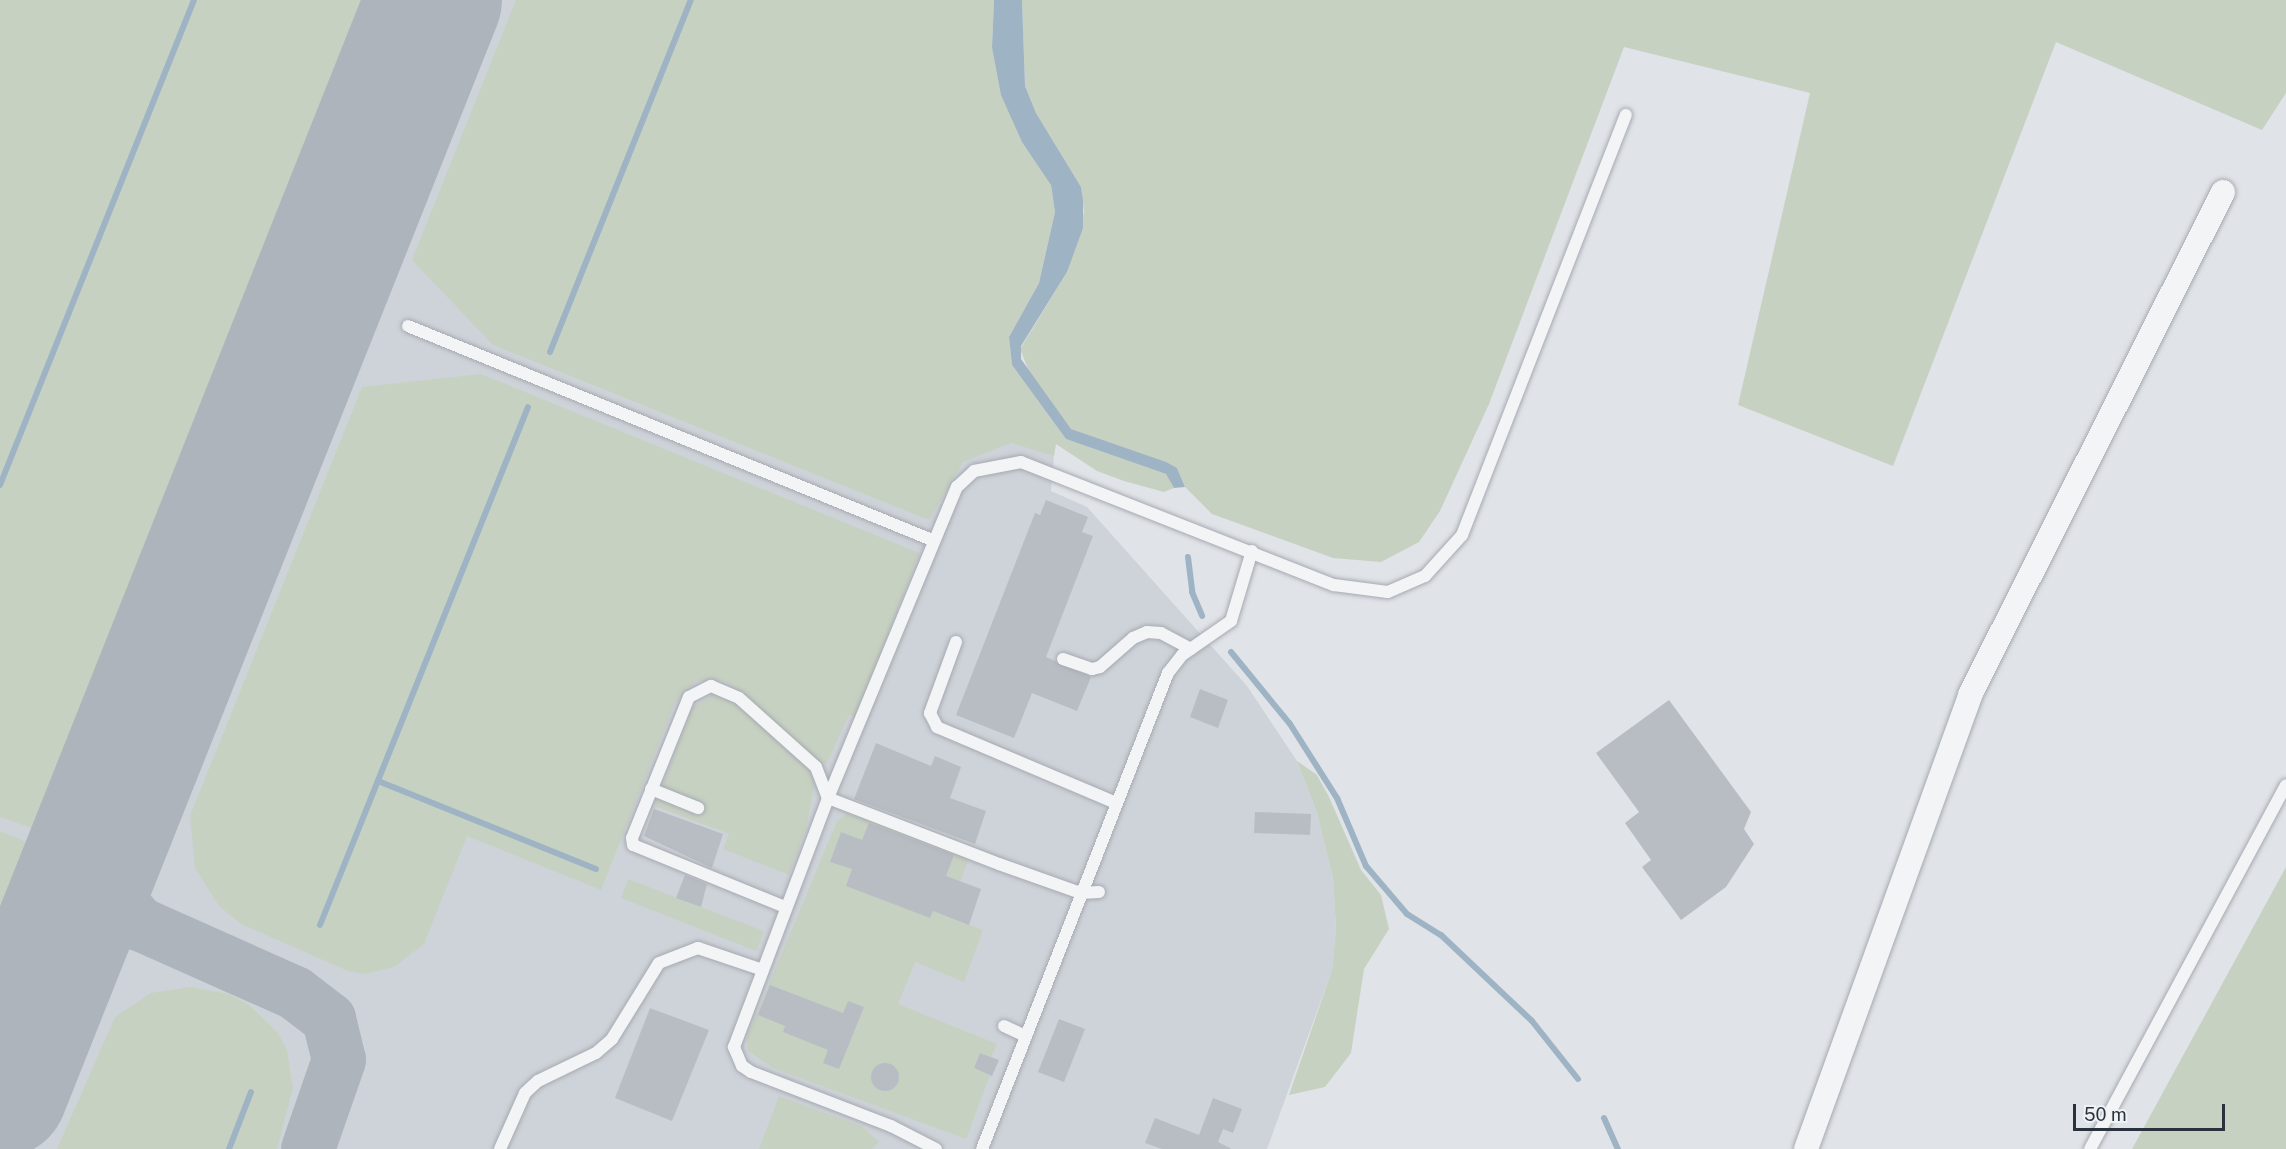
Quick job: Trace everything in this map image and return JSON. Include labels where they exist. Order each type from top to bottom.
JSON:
[{"type":"street","points":[[1806,1149],[1970,695],[2223,192]]},
{"type":"lane","points":[[936,1149],[742,1066],[734,1047],[736,1033],[760,969],[828,798],[932,540],[957,487],[974,471],[1021,462],[1334,585],[1388,591],[1425,576],[1462,535],[1626,115]]},
{"type":"lane","points":[[408,326],[932,540]]},
{"type":"lane","points":[[978,1147],[1168,673],[1191,649],[1231,621],[1252,551]]},
{"type":"lane","points":[[1063,658],[1092,669],[1100,667],[1133,638],[1147,632],[1161,633],[1191,649]]},
{"type":"lane","points":[[956,642],[930,713],[937,727],[1116,803]]},
{"type":"lane","points":[[785,907],[636,848],[632,838],[679,713],[689,697],[711,686],[739,698],[816,767],[828,798],[1081,892],[1099,892]]},
{"type":"lane","points":[[2090,1149],[2286,785]]},
{"type":"lane","points":[[651,789],[698,808]]},
{"type":"lane","points":[[500,1149],[525,1093],[538,1080],[596,1053],[612,1040],[659,963],[699,948],[760,969]]},
{"type":"lane","points":[[1004,1026],[1023,1035]]},
{"type":"shaded area","points":[[0,0],[994,0],[965,339],[1055,444],[1051,491],[1087,507],[1247,686],[1297,761],[1317,813],[1333,878],[1336,929],[1332,970],[1267,1149],[0,1149]]},
{"type":"green space","points":[[0,0],[365,0],[34,829],[0,817]]},
{"type":"green space","points":[[516,0],[994,0],[992,47],[1051,185],[1055,212],[1039,283],[1009,337],[1012,365],[1066,439],[1166,474],[1174,488],[1164,492],[1097,471],[1056,444],[1054,456],[1011,443],[963,462],[929,520],[493,345],[412,260]]},
{"type":"green space","points":[[1022,0],[2286,0],[2286,93],[2262,130],[2056,42],[1893,466],[1738,405],[1810,93],[1624,47],[1489,404],[1440,511],[1419,542],[1381,562],[1333,558],[1212,514],[1185,487],[1177,468],[1071,429],[1031,376],[1020,349],[1067,272],[1084,212],[1081,187],[1036,113],[1025,86]]},
{"type":"green space","points":[[481,374],[919,553],[857,717],[849,715],[827,763],[822,764],[725,681],[696,681],[675,703],[601,890],[467,836],[424,944],[394,967],[365,974],[348,971],[241,924],[219,906],[195,868],[190,816],[362,387]]},
{"type":"green space","points":[[713,694],[737,704],[809,770],[815,782],[806,829],[789,875],[723,849],[729,834],[655,806],[692,708]]},
{"type":"green space","points":[[1297,761],[1317,775],[1361,870],[1381,895],[1389,929],[1364,969],[1351,1053],[1325,1087],[1289,1095],[1332,970],[1336,929],[1333,878],[1317,813]]},
{"type":"green space","points":[[849,812],[970,855],[947,916],[983,930],[964,982],[915,962],[898,1004],[997,1044],[991,1057],[980,1053],[974,1068],[990,1075],[966,1139],[773,1068],[748,1051],[747,1037],[837,821]]},
{"type":"green space","points":[[0,831],[29,843],[0,915]]},
{"type":"green space","points":[[2286,867],[2286,1149],[2132,1149]]},
{"type":"green space","points":[[628,879],[764,931],[756,951],[621,898]]},
{"type":"green space","points":[[190,987],[229,994],[249,1005],[278,1033],[287,1050],[293,1088],[277,1149],[57,1149],[115,1017],[151,993]]},
{"type":"green space","points":[[779,1096],[863,1127],[879,1142],[872,1149],[759,1149]]},
{"type":"water","points":[[994,0],[1022,0],[1025,86],[1036,113],[1081,187],[1083,200],[1083,228],[1067,272],[1021,346],[1021,359],[1071,429],[1166,462],[1177,468],[1185,487],[1174,488],[1166,474],[1066,439],[1012,365],[1009,337],[1039,283],[1055,212],[1051,185],[1022,142],[1001,95],[992,47]]},
{"type":"building","points":[[1046,500],[1088,517],[1082,532],[1093,536],[1046,657],[1091,677],[1077,711],[1032,693],[1014,738],[956,715],[1035,513],[1040,515]]},
{"type":"building","points":[[1200,689],[1228,700],[1218,728],[1190,717]]},
{"type":"building","points":[[1669,700],[1751,812],[1744,829],[1754,844],[1726,887],[1681,920],[1642,867],[1651,860],[1625,823],[1639,812],[1596,753]]},
{"type":"building","points":[[876,743],[931,766],[935,756],[961,767],[950,798],[986,811],[975,844],[854,799]]},
{"type":"building","points":[[654,809],[723,834],[712,868],[644,836]]},
{"type":"building","points":[[1255,812],[1311,814],[1310,835],[1254,833]]},
{"type":"building","points":[[869,823],[954,855],[946,876],[981,889],[969,925],[933,911],[930,918],[846,886],[852,869],[830,862],[841,832],[862,840]]},
{"type":"building","points":[[685,875],[707,884],[701,907],[676,898]]},
{"type":"building","points":[[770,985],[843,1013],[848,1001],[864,1007],[839,1069],[823,1063],[828,1050],[783,1032],[785,1026],[758,1015]]},
{"type":"building","points":[[650,1008],[709,1030],[672,1121],[615,1098]]},
{"type":"building","points":[[1059,1019],[1085,1029],[1064,1082],[1038,1072]]},
{"type":"building","points":[[980,1053],[999,1060],[992,1076],[974,1068]]},
{"type":"building","points":[[885,1063],[895,1067],[899,1077],[895,1087],[885,1091],[875,1087],[871,1077],[875,1067]]},
{"type":"building","points":[[1213,1098],[1242,1109],[1233,1133],[1223,1129],[1218,1142],[1232,1149],[1162,1149],[1145,1143],[1155,1118],[1199,1135]]},
{"type":"waterway","points":[[0,485],[194,0]]},
{"type":"waterway","points":[[550,352],[691,0]]},
{"type":"waterway","points":[[320,925],[528,407]]},
{"type":"waterway","points":[[1188,557],[1192,592],[1202,616]]},
{"type":"waterway","points":[[1231,652],[1290,724],[1337,798],[1366,866],[1407,914],[1441,935],[1532,1021],[1578,1079]]},
{"type":"waterway","points":[[378,781],[596,869]]},
{"type":"waterway","points":[[229,1149],[251,1092]]},
{"type":"waterway","points":[[1604,1118],[1618,1149]]},
{"type":"taxiway","points":[[97,848],[104,884],[140,924],[295,993],[329,1019],[339,1060],[308,1149]]},
{"type":"taxiway","points":[[56,950],[90,926],[119,920],[140,924]]},
{"type":"runway","points":[[0,1090],[434,0]]}]
